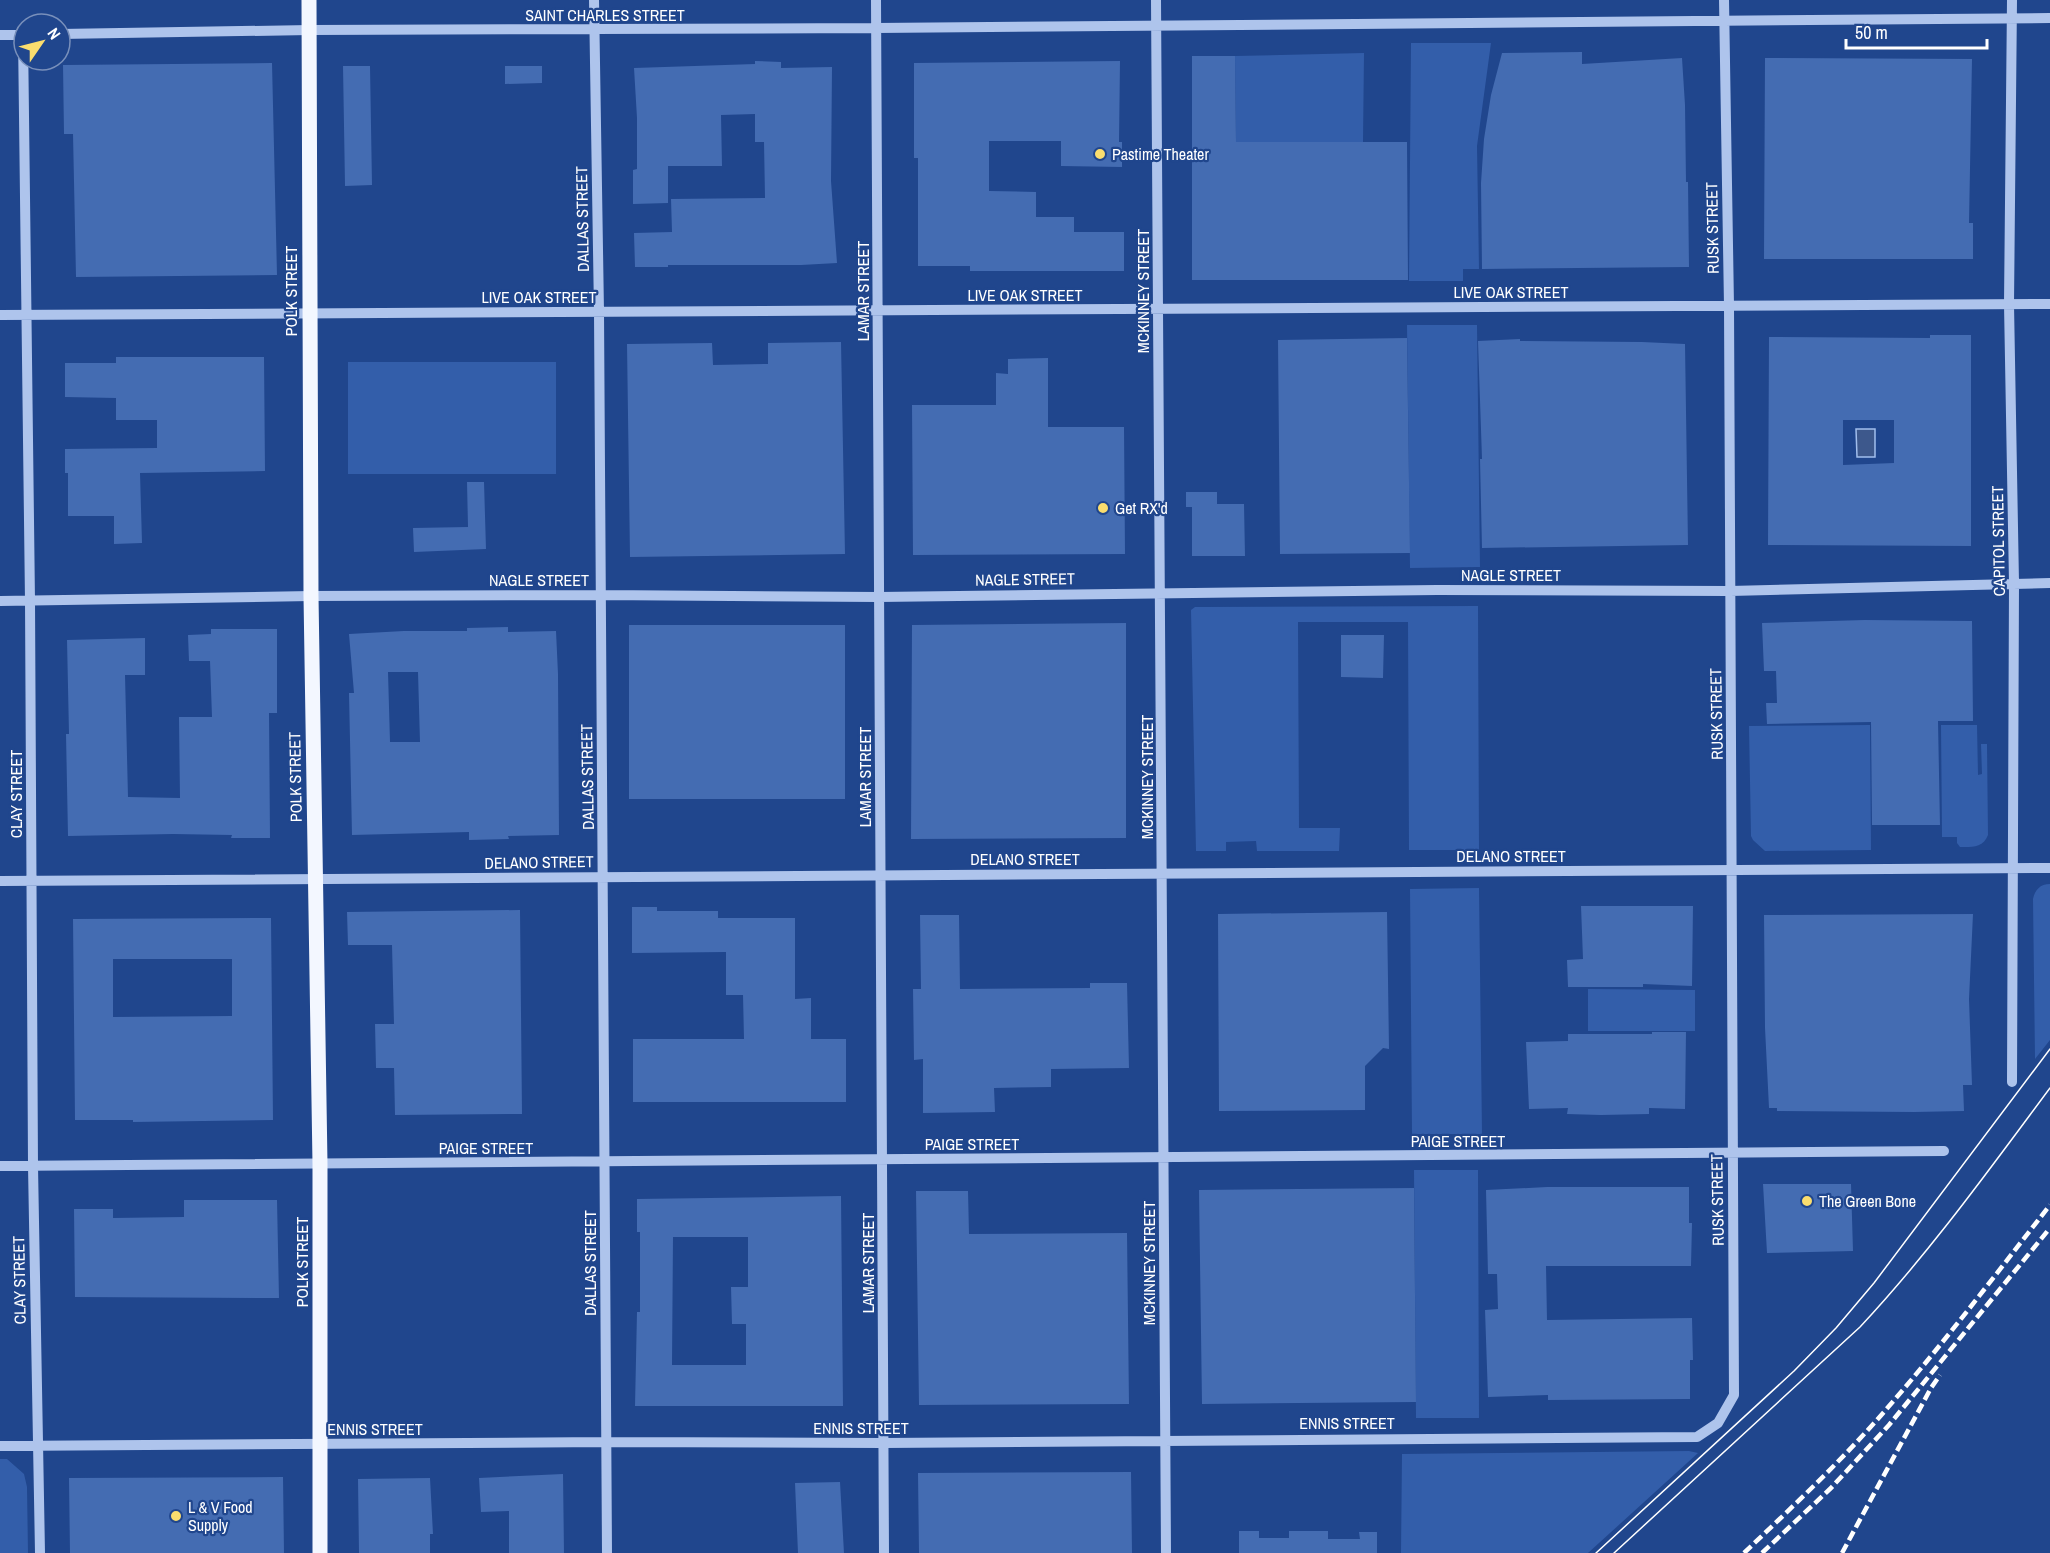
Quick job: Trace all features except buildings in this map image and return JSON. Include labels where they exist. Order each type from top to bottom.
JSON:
[{"type":"main road","name":"POLK STREET","points":[[309,0],[311,597],[320,1164],[320,1553]]},
{"type":"street","name":"DALLAS STREET","points":[[594,0],[599,312],[607,1553]]},
{"type":"street","name":"LAMAR STREET","points":[[876,0],[885,1553]]},
{"type":"street","name":"MCKINNEY STREET","points":[[1156,0],[1166,1553]]},
{"type":"street","name":"RUSK STREET","points":[[1718,1423],[1734,1395],[1729,306],[1724,0]]},
{"type":"street","name":"CAPITOL STREET","points":[[2012,0],[2009,304],[2014,583],[2012,1082]]},
{"type":"street","name":"SAINT CHARLES STREET","points":[[72,34],[309,30],[594,30],[2050,18]]},
{"type":"street","name":"CLAY STREET","points":[[23,72],[30,602],[33,1166],[40,1553]]},
{"type":"street","name":"LIVE OAK STREET","points":[[0,315],[2050,304]]},
{"type":"street","name":"NAGLE STREET","points":[[0,601],[600,595],[879,597],[1437,590],[1730,591],[2050,583]]},
{"type":"street","name":"DELANO STREET","points":[[0,881],[2050,868]]},
{"type":"street","name":"PAIGE STREET","points":[[0,1166],[1944,1151]]},
{"type":"street","name":"ENNIS STREET","points":[[0,1446],[1696,1437],[1718,1423]]},
{"type":"shaded area","points":[[1411,43],[1491,43],[1477,146],[1479,269],[1463,269],[1463,281],[1409,281]]},
{"type":"shaded area","points":[[1364,53],[1363,142],[1236,142],[1235,56]]},
{"type":"shaded area","points":[[1407,325],[1477,325],[1480,567],[1410,568]]},
{"type":"shaded area","points":[[348,362],[556,362],[556,474],[348,474]]},
{"type":"shaded area","points":[[1856,429],[1875,429],[1875,457],[1857,457]]},
{"type":"shaded area","points":[[1478,606],[1479,850],[1409,850],[1408,622],[1298,622],[1299,828],[1340,828],[1339,851],[1257,851],[1256,841],[1226,842],[1226,851],[1196,851],[1191,610],[1195,607]]},
{"type":"shaded area","points":[[1870,725],[1871,850],[1765,851],[1753,840],[1751,836],[1749,726]]},
{"type":"shaded area","points":[[1941,725],[1977,725],[1978,775],[1982,774],[1981,744],[1987,744],[1988,835],[1977,846],[1960,847],[1957,837],[1942,837]]},
{"type":"shaded area","points":[[2050,884],[2050,1040],[2035,1059],[2033,899],[2038,888]]},
{"type":"shaded area","points":[[1479,888],[1482,1134],[1412,1134],[1410,889]]},
{"type":"shaded area","points":[[1588,989],[1695,990],[1695,1031],[1588,1031]]},
{"type":"shaded area","points":[[1414,1170],[1478,1170],[1479,1418],[1416,1418]]},
{"type":"shaded area","points":[[1689,1451],[1698,1453],[1588,1553],[1401,1553],[1402,1454]]},
{"type":"shaded area","points":[[0,1459],[7,1459],[24,1474],[27,1487],[28,1553],[0,1553]]},
{"type":"tram line","points":[[1596,1553],[1794,1371],[1836,1328],[1874,1283],[2050,1049]]},
{"type":"tram line","points":[[1614,1553],[1860,1327],[1935,1240],[2050,1088]]},
{"type":"railway","points":[[1744,1553],[1828,1472],[1899,1395],[2050,1205]]},
{"type":"railway","points":[[1762,1553],[1831,1488],[1889,1425],[2050,1228]]},
{"type":"railway","points":[[1842,1553],[1940,1375]]},
{"type":"place","name":"Pastime Theater","points":[[1100,154]]},
{"type":"place","name":"Get RX'd","points":[[1103,508]]},
{"type":"place","name":"The Green Bone","points":[[1807,1201]]},
{"type":"place","name":"L & V Food Supply","points":[[176,1516]]}]
